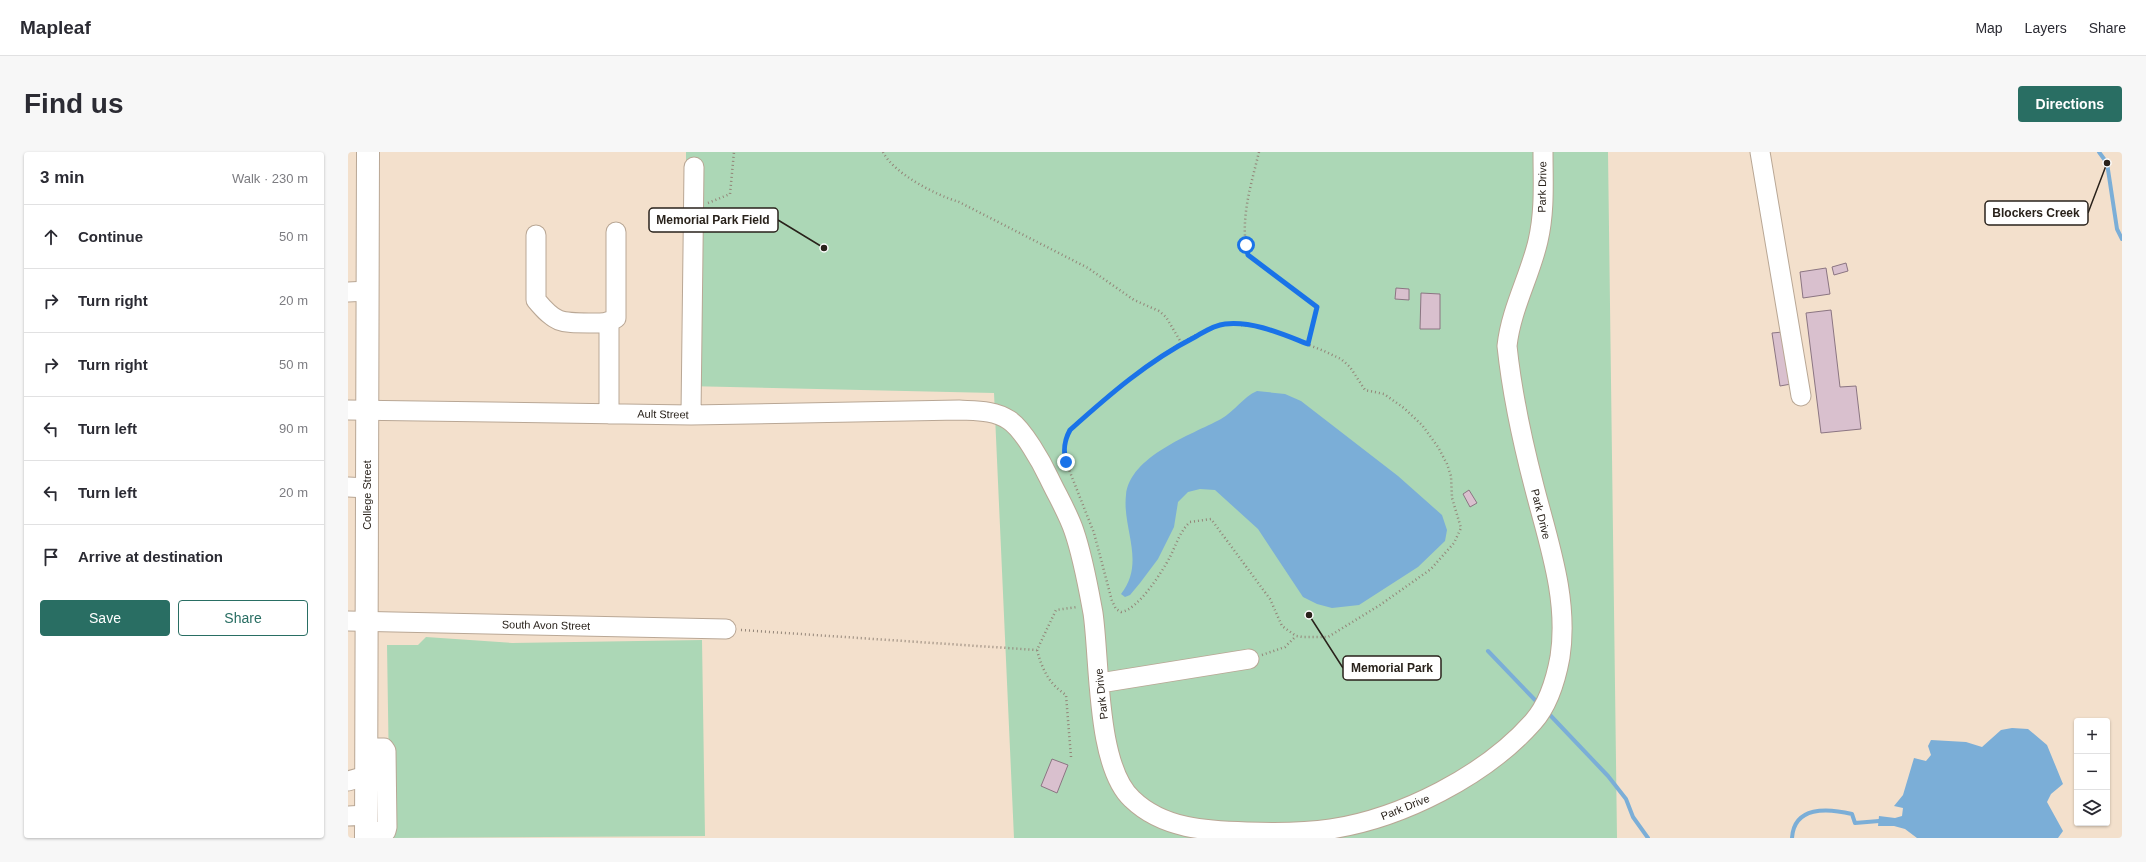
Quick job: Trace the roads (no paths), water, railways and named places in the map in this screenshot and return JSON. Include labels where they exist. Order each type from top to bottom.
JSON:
[{"type":"main road","name":"College Street","points":[[362,825],[357,779],[367,748],[357,621],[358,291],[368,152]]},
{"type":"street","name":"Park Drive","points":[[959,410],[988,412],[1011,421],[1039,457],[1074,530],[1091,605],[1105,734],[1111,760],[1118,780],[1130,798],[1149,813],[1191,828],[1215,831],[1270,833],[1329,830],[1382,817],[1409,807],[1462,780],[1498,754],[1534,720],[1555,682],[1563,634],[1562,607],[1551,552],[1525,450],[1507,346],[1509,330],[1538,242],[1543,213],[1543,152]]},
{"type":"street","points":[[1760,152],[1801,396]]},
{"type":"street","points":[[691,415],[694,167]]},
{"type":"street","points":[[536,235],[536,300],[549,315],[564,323],[609,322],[616,318],[616,232]]},
{"type":"street","points":[[609,322],[609,414]]},
{"type":"street","name":"Ault Street","points":[[358,410],[691,415],[959,410]]},
{"type":"street","name":"South Avon Street","points":[[357,621],[726,629]]},
{"type":"street","points":[[1100,683],[1248,659]]},
{"type":"street","points":[[362,825],[386,831],[388,827],[386,751],[384,748],[367,748]]},
{"type":"water","points":[[1257,391],[1285,394],[1301,401],[1398,476],[1442,515],[1447,530],[1445,541],[1418,567],[1359,605],[1332,608],[1317,604],[1303,597],[1258,529],[1215,490],[1200,489],[1188,492],[1178,502],[1174,527],[1158,559],[1130,595],[1125,597],[1121,594],[1128,582],[1132,570],[1133,558],[1126,508],[1126,495],[1130,481],[1138,469],[1164,448],[1221,419],[1247,397]]},
{"type":"water","points":[[2012,728],[2028,729],[2047,745],[2063,784],[2051,794],[2047,802],[2063,831],[2058,838],[1917,838],[1905,829],[1894,826],[1878,826],[1879,816],[1895,818],[1902,816],[1903,808],[1894,806],[1903,795],[1914,758],[1926,761],[1931,755],[1928,746],[1931,740],[1966,742],[1982,747],[2001,730]]},
{"type":"waterway","points":[[2099,152],[2107,163],[2117,229],[2122,239]]},
{"type":"waterway","points":[[1488,651],[1535,700]]},
{"type":"waterway","points":[[1550,715],[1608,776],[1626,799],[1633,817],[1648,838]]},
{"type":"waterway","points":[[1792,838],[1794,828],[1799,820],[1805,815],[1813,812],[1832,811],[1852,814],[1855,823],[1879,821]]},
{"type":"place","name":"Blockers Creek","points":[[2107,163]]},
{"type":"place","name":"Memorial Park Field","points":[[824,248]]},
{"type":"place","name":"Memorial Park","points":[[1309,615]]}]
